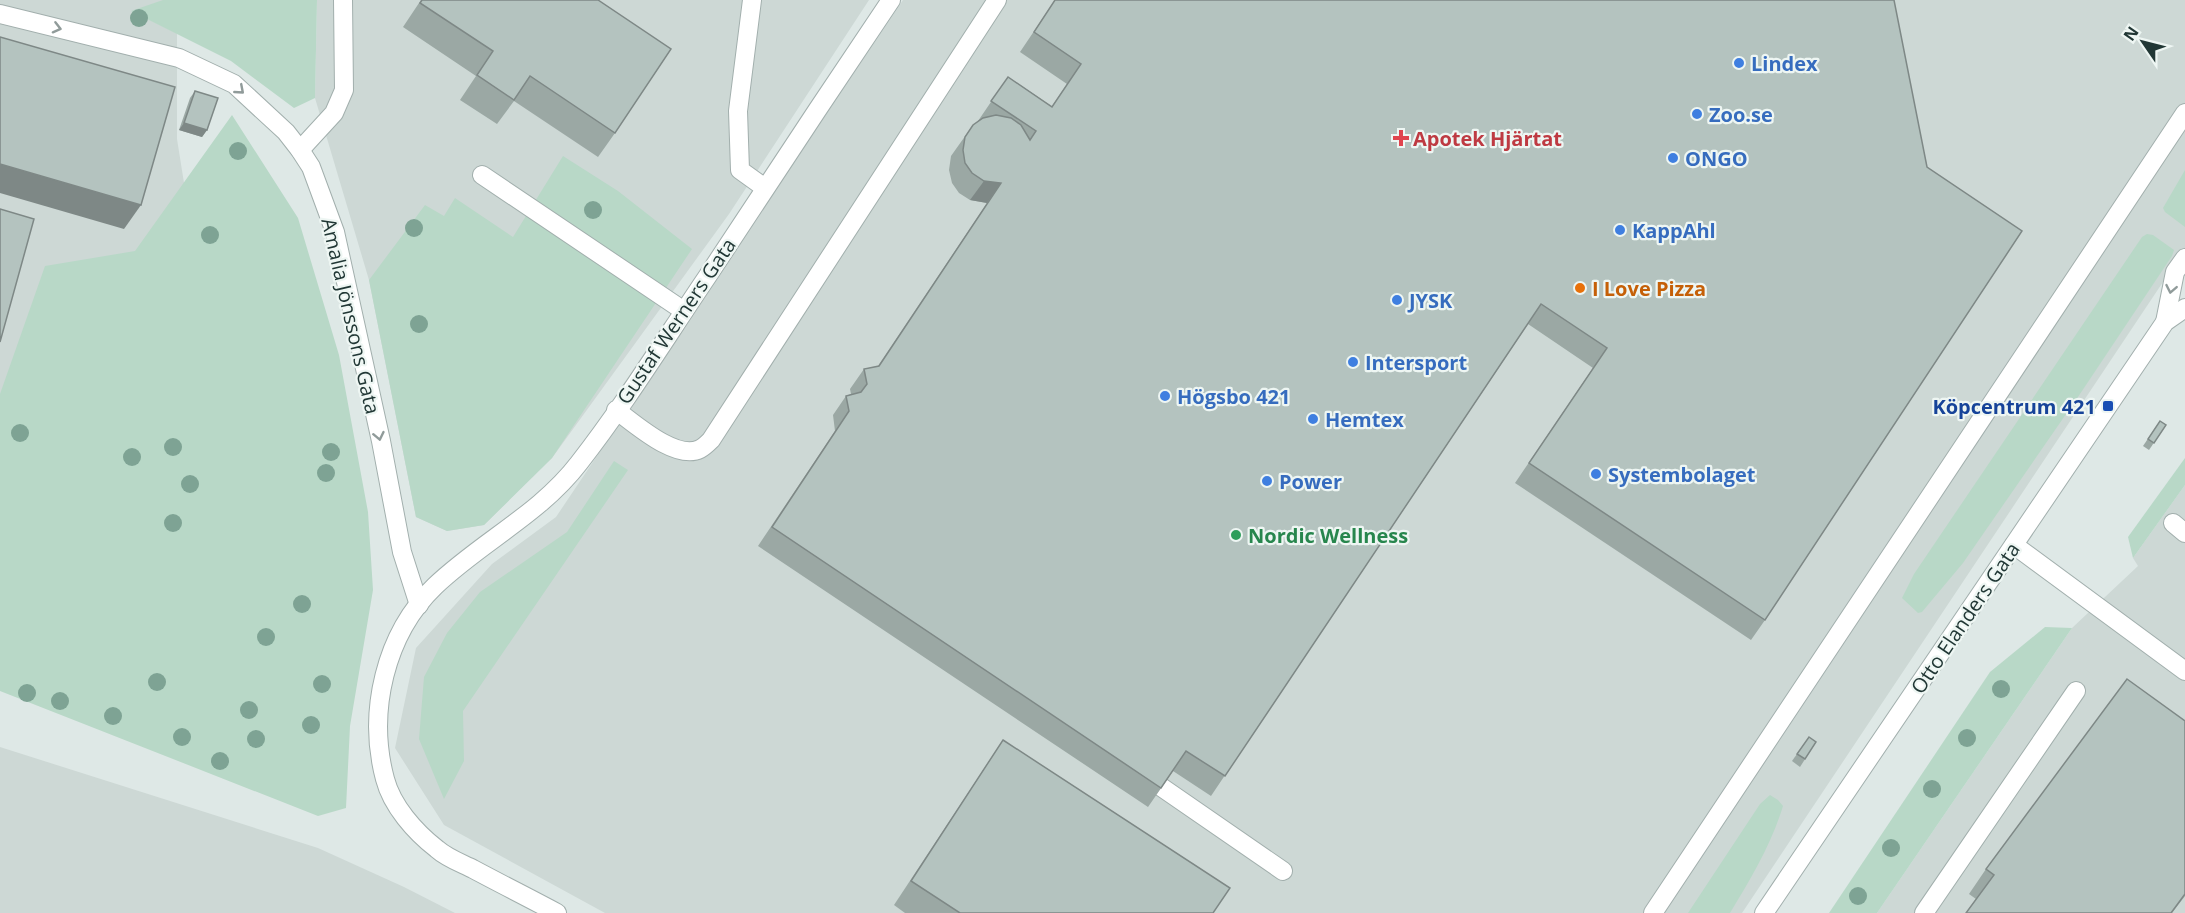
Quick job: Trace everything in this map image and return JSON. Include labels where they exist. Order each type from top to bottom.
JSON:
[{"type":"street","points":[[300,150],[334,113],[344,90],[343,0]]},
{"type":"street","points":[[752,0],[738,111],[740,170],[765,188]]},
{"type":"street","name":"Gustaf Werners Gata","points":[[557,913],[438,851],[399,809],[385,781],[378,729],[382,692],[396,640],[406,622],[434,587],[549,497],[578,464],[616,411],[891,0]]},
{"type":"street","points":[[616,411],[667,446],[680,450],[698,450],[711,440],[997,0]]},
{"type":"street","name":"Amalia Jönssons Gata","points":[[0,14],[179,58],[234,84],[286,132],[300,150],[310,167],[335,232],[381,441],[402,552],[419,605]]},
{"type":"street","points":[[1653,913],[2185,113]]},
{"type":"street","points":[[482,175],[684,310]]},
{"type":"street","name":"Otto Elanders Gata","points":[[2165,322],[2175,272],[2185,258]]},
{"type":"street","name":"Otto Elanders Gata","points":[[1764,913],[2165,322],[2185,308]]},
{"type":"street","points":[[2014,545],[2185,671]]},
{"type":"street","points":[[1923,913],[2076,691]]},
{"type":"street","points":[[1126,763],[1283,871]]},
{"type":"shaded area","points":[[0,0],[177,0],[177,139],[195,252],[0,479]]},
{"type":"shaded area","points":[[317,0],[869,0],[729,214],[552,458],[484,525],[447,531],[416,517],[369,280],[315,98]]},
{"type":"shaded area","points":[[903,0],[2185,0],[2185,249],[1742,913],[605,913],[444,825],[395,748],[416,648],[492,564],[556,517]]},
{"type":"shaded area","points":[[2185,485],[2185,913],[1877,913],[2072,628],[2138,566],[2133,558]]},
{"type":"shaded area","points":[[0,747],[318,848],[455,913],[0,913]]},
{"type":"green space","points":[[163,0],[317,0],[315,98],[294,108],[231,61],[131,11]]},
{"type":"green space","points":[[232,115],[298,218],[339,355],[368,512],[373,590],[350,726],[346,808],[318,816],[0,691],[0,394],[45,266],[135,251]]},
{"type":"green space","points":[[563,156],[618,191],[692,249],[552,458],[484,525],[447,531],[416,517],[369,280],[425,205],[444,216],[455,198],[513,237]]},
{"type":"green space","points":[[2185,170],[2185,227],[2163,208]]},
{"type":"green space","points":[[2147,234],[2153,235],[2174,250],[2172,256],[1963,563],[1922,612],[1918,613],[1902,598],[1914,574],[2142,237]]},
{"type":"green space","points":[[2185,458],[2185,485],[2133,558],[2128,537]]},
{"type":"green space","points":[[614,461],[628,470],[463,711],[464,761],[444,799],[419,739],[424,677],[447,633],[480,592],[567,532]]},
{"type":"green space","points":[[2045,627],[2072,628],[1877,913],[1829,913],[1990,672]]},
{"type":"green space","points":[[1770,795],[1783,806],[1760,861],[1730,913],[1688,913],[1760,804]]},
{"type":"building","points":[[422,0],[598,0],[671,49],[615,133],[530,76],[514,100],[477,75],[493,51],[420,3]]},
{"type":"building","name":"Högsbo 421","points":[[1055,0],[1894,0],[1927,167],[2022,231],[1765,620],[1529,463],[1607,348],[1541,304],[1225,776],[1186,751],[1161,788],[772,527],[849,411],[846,396],[861,392],[867,384],[864,369],[879,366],[1001,183],[984,181],[972,173],[965,163],[963,150],[965,137],[973,125],[983,118],[996,115],[1011,118],[1021,125],[1030,140],[1036,131],[991,101],[1008,77],[1052,107],[1081,64],[1034,32]]},
{"type":"building","points":[[0,37],[175,87],[141,205],[0,164]]},
{"type":"building","points":[[195,91],[218,98],[207,130],[184,123]]},
{"type":"building","points":[[0,209],[34,219],[0,342]]},
{"type":"building","points":[[2160,421],[2166,425],[2154,443],[2148,439]]},
{"type":"building","points":[[2127,679],[2185,721],[2185,894],[2171,913],[1966,913],[1994,875],[1986,869]]},
{"type":"building","points":[[1809,737],[1816,742],[1805,759],[1797,754]]},
{"type":"building","points":[[1003,740],[1230,888],[1213,913],[960,913],[911,881]]},
{"type":"place","name":"Lindex","points":[[1739,63]]},
{"type":"place","name":"Zoo.se","points":[[1697,114]]},
{"type":"place","name":"Apotek Hjärtat","points":[[1401,138]]},
{"type":"place","name":"ONGO","points":[[1673,158]]},
{"type":"place","name":"KappAhl","points":[[1620,230]]},
{"type":"place","name":"I Love Pizza","points":[[1580,288]]},
{"type":"place","name":"JYSK","points":[[1397,300]]},
{"type":"place","name":"Intersport","points":[[1353,362]]},
{"type":"place","name":"Högsbo 421","points":[[1165,396]]},
{"type":"place","name":"Köpcentrum 421","points":[[2108,406]]},
{"type":"place","name":"Hemtex","points":[[1313,419]]},
{"type":"place","name":"Systembolaget","points":[[1596,474]]},
{"type":"place","name":"Power","points":[[1267,481]]},
{"type":"place","name":"Nordic Wellness","points":[[1236,535]]}]
